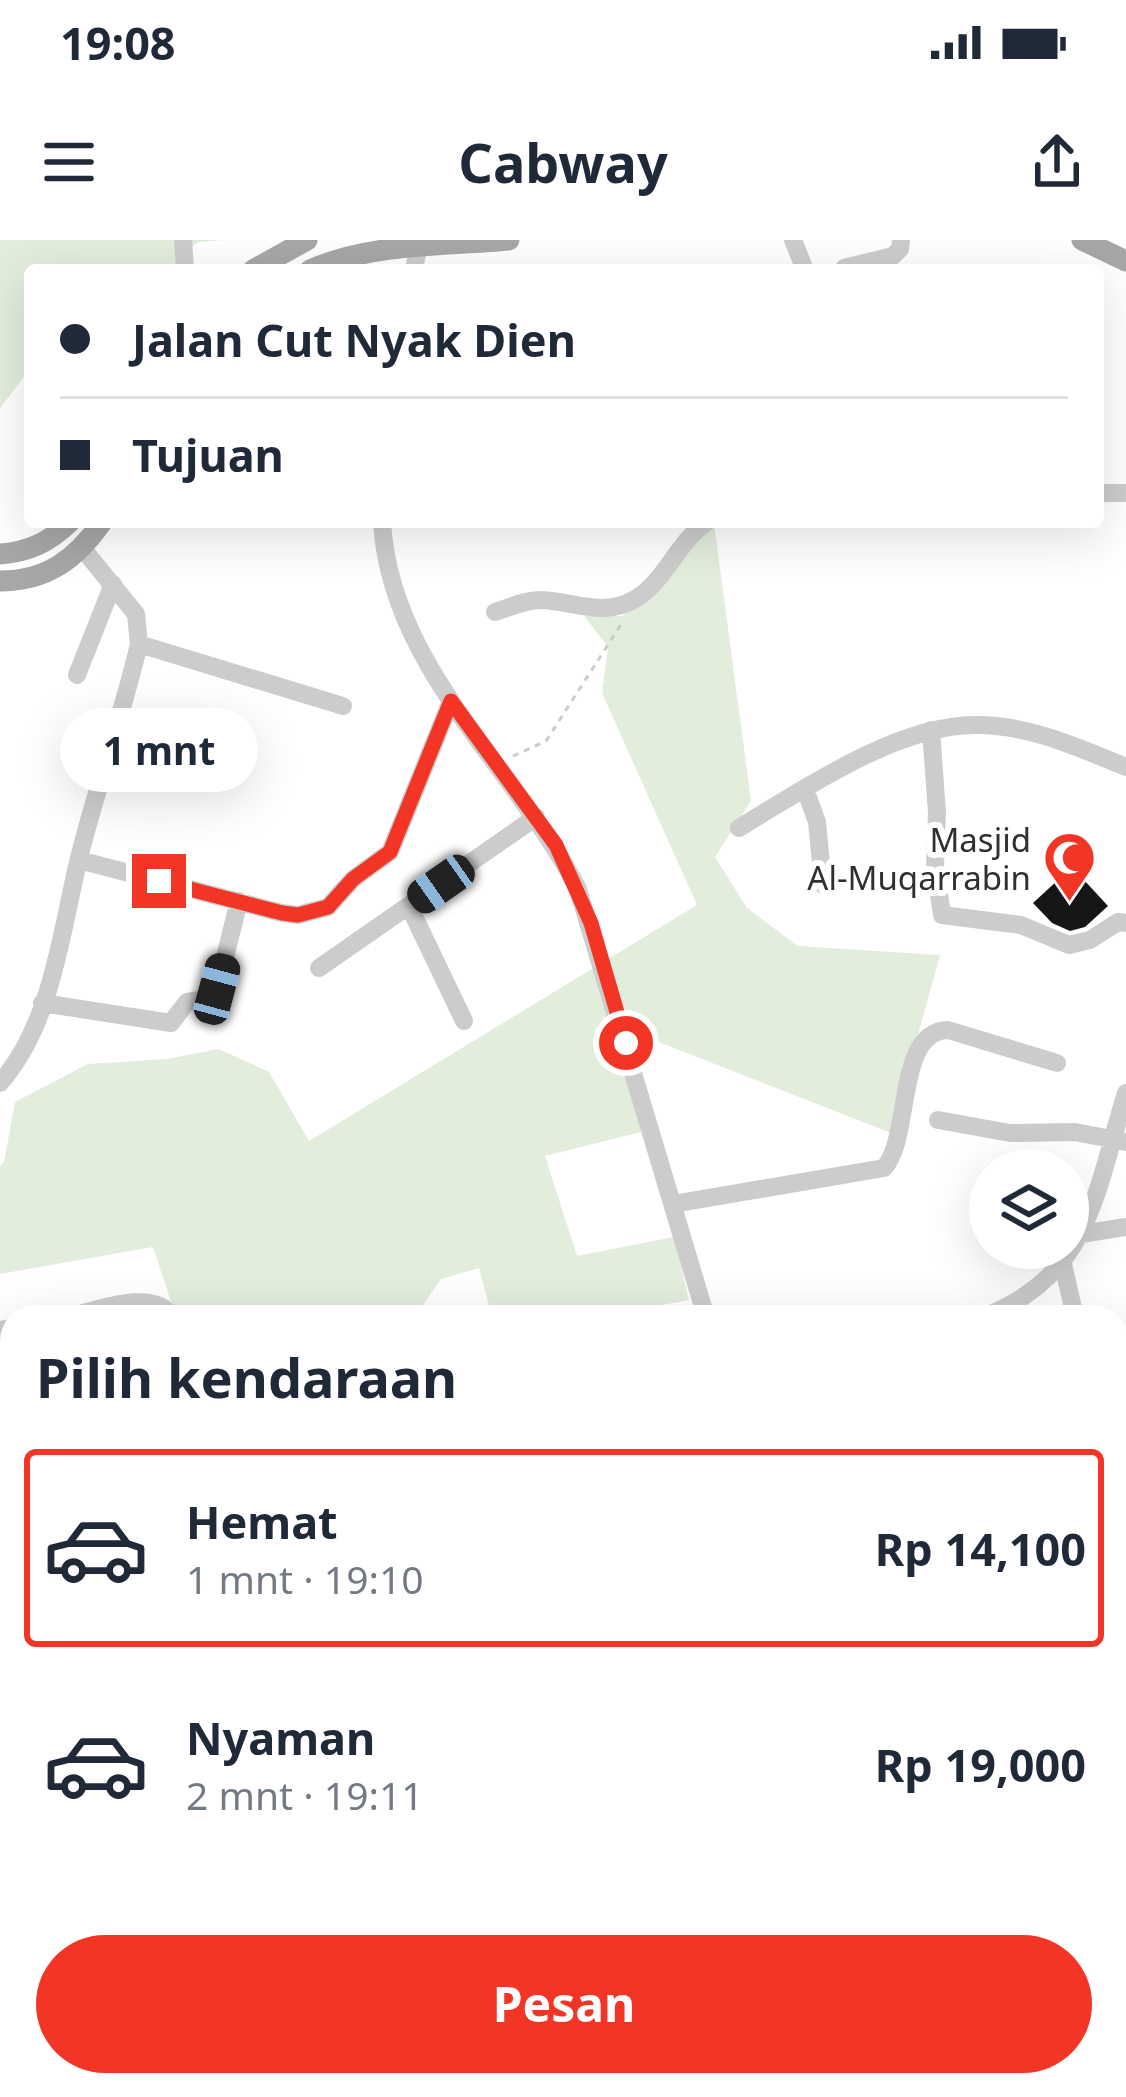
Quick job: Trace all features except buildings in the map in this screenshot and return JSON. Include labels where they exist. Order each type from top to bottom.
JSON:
[{"type":"main road","points":[[266,264],[308,240]]},
{"type":"main road","points":[[323,264],[333,259],[416,259],[508,240]]},
{"type":"main road","points":[[1082,240],[1126,261]]},
{"type":"main road","points":[[0,554],[25,552],[63,528]]},
{"type":"main road","points":[[0,581],[37,578],[83,549],[98,528]]},
{"type":"street","points":[[860,264],[893,256],[901,240]]},
{"type":"street","points":[[383,528],[391,587],[406,623],[451,701],[556,845],[591,923],[702,1305]]},
{"type":"street","points":[[495,612],[539,600],[610,609],[638,598],[699,528]]},
{"type":"street","points":[[0,1083],[25,1051],[42,1003],[71,908],[79,860],[139,638],[136,614],[83,549]]},
{"type":"street","points":[[77,675],[113,584]]},
{"type":"street","points":[[99,620],[139,638],[343,706]]},
{"type":"street","points":[[79,860],[298,915],[328,907],[395,844],[451,701]]},
{"type":"street","points":[[739,828],[831,772],[931,730],[976,725],[1020,731],[1126,767]]},
{"type":"street","points":[[931,730],[937,813],[934,867],[941,915],[1021,926],[1069,944],[1090,940],[1118,922],[1126,923]]},
{"type":"street","points":[[805,789],[817,822],[823,885]]},
{"type":"street","points":[[319,968],[536,817]]},
{"type":"street","points":[[42,1003],[171,1023],[187,1002],[206,999],[217,989],[239,902]]},
{"type":"street","points":[[409,906],[464,1021]]},
{"type":"street","points":[[673,1204],[884,1168],[896,1150],[917,1054],[927,1036],[937,1030],[1057,1063]]},
{"type":"street","points":[[1089,1210],[1104,1166],[1119,1141],[1126,1094]]},
{"type":"street","points":[[938,1120],[1010,1132],[1051,1130],[1119,1141]]},
{"type":"street","points":[[1104,1166],[1126,1170]]},
{"type":"street","points":[[1089,1233],[1126,1227]]},
{"type":"street","points":[[1015,1305],[1057,1269]]},
{"type":"street","points":[[1064,1269],[1072,1305]]},
{"type":"street","points":[[129,1305],[150,1301],[164,1305]]},
{"type":"path","points":[[495,764],[546,741],[638,598]]},
{"type":"green space","points":[[0,240],[223,240],[198,242],[179,257],[178,264],[24,264],[24,377],[0,408]]},
{"type":"green space","points":[[709,528],[715,528],[751,801],[715,857],[747,908],[798,946],[940,955],[891,1133],[636,1033],[620,1038],[645,1131],[545,1156],[577,1256],[674,1237],[689,1300],[662,1305],[489,1305],[479,1268],[441,1279],[423,1305],[172,1305],[153,1247],[0,1274],[0,1166],[15,1102],[88,1064],[167,1059],[219,1049],[269,1072],[309,1141],[697,905],[602,693],[608,647],[584,616],[622,616],[642,602]]},
{"type":"place","name":"Masjid Al-Muqarrabin","points":[[1070,904]]},
{"type":"route","points":[[159,881],[282,913],[298,915],[328,907],[395,844],[451,701],[556,845],[591,923],[626,1043]]}]
